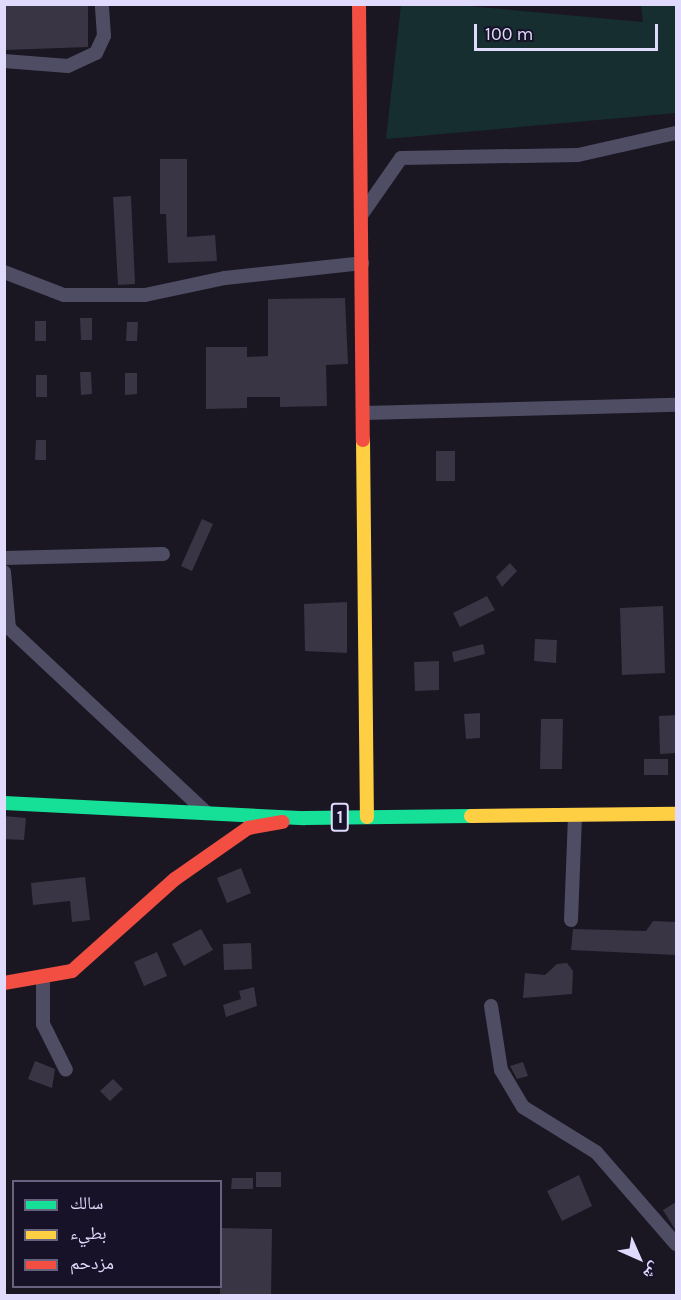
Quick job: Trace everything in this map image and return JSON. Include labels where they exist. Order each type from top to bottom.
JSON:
[{"type":"street","points":[[4,61],[68,66],[96,53],[104,36],[102,4]]},
{"type":"street","points":[[359,4],[367,817]]},
{"type":"street","points":[[362,214],[401,158],[578,155],[676,134]]},
{"type":"street","points":[[4,272],[64,295],[145,295],[225,278],[362,263]]},
{"type":"street","points":[[364,413],[676,405]]},
{"type":"street","points":[[4,558],[163,554]]},
{"type":"street","points":[[4,572],[9,628],[207,813]]},
{"type":"street","name":"1","points":[[4,803],[305,818],[676,814]]},
{"type":"street","points":[[571,920],[575,815]]},
{"type":"street","points":[[4,983],[43,978],[72,971],[175,879],[248,828],[305,818]]},
{"type":"street","points":[[43,978],[43,1024],[66,1070]]},
{"type":"street","points":[[491,1006],[501,1070],[523,1107],[596,1152],[676,1244]]},
{"type":"green space","points":[[401,5],[457,5],[643,22],[641,5],[676,5],[676,113],[386,139]]},
{"type":"building","points":[[4,4],[88,4],[88,47],[4,50]]},
{"type":"building","points":[[160,159],[187,159],[187,237],[215,235],[217,261],[168,263],[166,214],[160,214]]},
{"type":"building","points":[[131,196],[135,284],[118,285],[113,197]]},
{"type":"building","points":[[345,298],[348,364],[326,365],[327,406],[280,407],[280,397],[247,397],[247,408],[206,409],[206,347],[247,347],[247,357],[268,356],[268,299]]},
{"type":"building","points":[[80,318],[92,318],[92,340],[81,340]]},
{"type":"building","points":[[35,321],[46,321],[46,341],[35,341]]},
{"type":"building","points":[[127,322],[138,322],[137,341],[126,341]]},
{"type":"building","points":[[80,372],[91,372],[92,394],[81,395]]},
{"type":"building","points":[[125,373],[137,373],[137,394],[125,395]]},
{"type":"building","points":[[36,375],[47,375],[47,397],[36,397]]},
{"type":"building","points":[[36,440],[46,440],[46,460],[35,460]]},
{"type":"building","points":[[436,451],[455,451],[455,481],[436,481]]},
{"type":"building","points":[[202,519],[213,524],[192,571],[181,566]]},
{"type":"building","points":[[510,563],[517,571],[502,587],[496,577]]},
{"type":"building","points":[[487,596],[495,610],[460,627],[453,613]]},
{"type":"building","points":[[347,602],[347,653],[305,651],[304,604]]},
{"type":"building","points":[[663,606],[665,673],[622,675],[620,608]]},
{"type":"building","points":[[535,639],[557,640],[556,663],[534,661]]},
{"type":"building","points":[[483,644],[485,654],[454,662],[452,652]]},
{"type":"building","points":[[439,661],[439,690],[415,691],[414,662]]},
{"type":"building","points":[[480,713],[480,738],[466,739],[464,714]]},
{"type":"building","points":[[676,715],[676,753],[660,754],[659,716]]},
{"type":"building","points":[[541,719],[563,719],[562,769],[540,769]]},
{"type":"building","points":[[644,759],[668,759],[668,775],[644,775]]},
{"type":"building","points":[[4,816],[26,818],[24,840],[4,839]]},
{"type":"building","points":[[241,868],[251,893],[227,903],[217,878]]},
{"type":"building","points":[[85,877],[90,920],[72,922],[70,901],[33,905],[31,883]]},
{"type":"building","points":[[653,921],[676,922],[676,955],[571,950],[573,929],[646,931]]},
{"type":"building","points":[[201,929],[213,950],[184,966],[172,944]]},
{"type":"building","points":[[251,943],[252,969],[224,970],[223,944]]},
{"type":"building","points":[[157,952],[167,976],[144,986],[134,962]]},
{"type":"building","points":[[567,963],[573,971],[572,994],[523,998],[525,973],[545,975],[557,964]]},
{"type":"building","points":[[254,987],[257,1006],[226,1017],[223,1005],[241,999],[239,991]]},
{"type":"building","points":[[35,1061],[55,1069],[52,1088],[28,1079]]},
{"type":"building","points":[[523,1062],[528,1076],[517,1079],[510,1066]]},
{"type":"building","points":[[113,1079],[123,1089],[110,1101],[100,1091]]},
{"type":"building","points":[[256,1172],[281,1172],[281,1187],[256,1187]]},
{"type":"building","points":[[579,1175],[592,1206],[562,1221],[547,1191]]},
{"type":"building","points":[[232,1178],[253,1178],[253,1189],[231,1189]]},
{"type":"building","points":[[676,1202],[676,1231],[663,1210]]},
{"type":"building","points":[[222,1228],[272,1229],[271,1296],[220,1296]]},
{"type":"traffic: fast","points":[[4,803],[305,818],[471,816]]},
{"type":"traffic: slow","points":[[363,440],[367,817]]},
{"type":"traffic: slow","points":[[471,816],[676,814]]},
{"type":"traffic: jam","points":[[359,4],[363,440]]},
{"type":"traffic: jam","points":[[4,983],[72,971],[175,879],[248,828],[282,822]]}]
